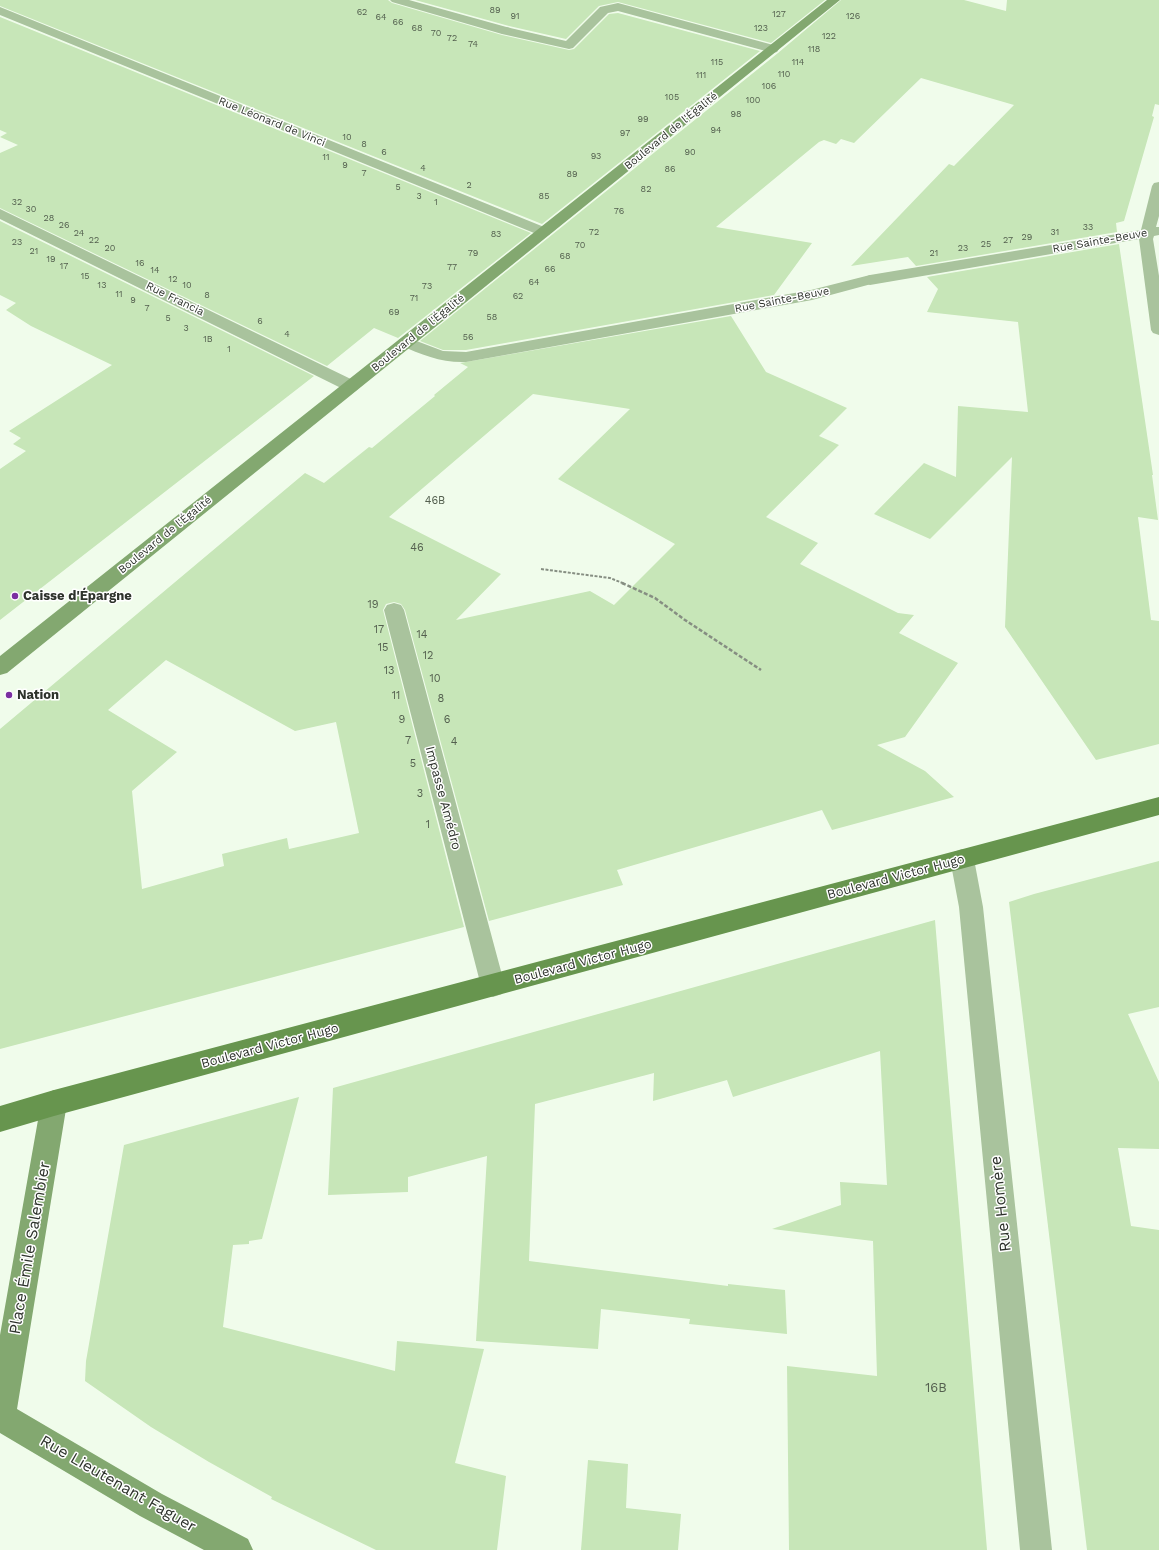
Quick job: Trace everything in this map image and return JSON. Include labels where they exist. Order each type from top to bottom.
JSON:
[{"type":"main road","name":"Boulevard de l'Égalité","points":[[0,666],[834,0]]},
{"type":"main road","name":"Boulevard Victor Hugo","points":[[2,1118],[1159,806]]},
{"type":"main road","name":"Place Émile Salembier","points":[[1,1416],[54,1104]]},
{"type":"main road","name":"Rue Lieutenant Faguer","points":[[1,1416],[151,1505],[237,1550]]},
{"type":"street","points":[[396,0],[506,31],[569,45],[604,10],[618,7],[773,49]]},
{"type":"street","name":"Rue Léonard de Vinci","points":[[0,11],[544,232]]},
{"type":"street","points":[[1159,186],[1153,232],[1146,246],[1159,330]]},
{"type":"street","name":"Rue Francia","points":[[0,213],[351,386]]},
{"type":"street","name":"Rue Sainte-Beuve","points":[[406,342],[438,355],[452,358],[466,357],[812,295],[870,280],[1153,232]]},
{"type":"street","name":"Impasse Amédro","points":[[394,610],[493,986]]},
{"type":"street","name":"Rue Homère","points":[[962,859],[972,915],[1036,1550]]},
{"type":"path","points":[[541,569],[610,578],[655,598],[685,620],[761,670]]},
{"type":"building","points":[[0,0],[388,0],[392,3],[502,35],[569,50],[574,49],[609,14],[618,13],[760,51],[542,224],[0,6]]},
{"type":"building","points":[[415,0],[825,0],[771,43],[618,2],[599,6],[566,39],[509,26]]},
{"type":"building","points":[[841,0],[964,0],[1006,11],[1007,0],[1159,0],[1159,105],[1155,104],[1152,116],[1154,117],[1124,221],[1116,223],[1117,232],[916,266],[908,257],[851,266],[949,164],[954,166],[1014,105],[921,78],[854,143],[841,139],[836,144],[824,140],[819,142],[716,227],[812,243],[774,295],[466,350],[443,350],[420,341],[778,53]]},
{"type":"building","points":[[0,17],[531,233],[398,338],[374,328],[327,366],[0,208],[0,153],[18,145],[0,137],[7,133],[0,130]]},
{"type":"building","points":[[0,221],[314,376],[0,620],[0,469],[26,451],[13,444],[21,438],[9,431],[112,365],[31,326],[6,310],[16,303],[0,295]]},
{"type":"building","points":[[1119,244],[1153,475],[1158,520],[1138,517],[1151,620],[1159,621],[1159,744],[1096,760],[1005,627],[1012,457],[930,539],[874,514],[924,463],[956,477],[958,406],[1028,412],[1018,322],[927,312],[938,289],[927,277]]},
{"type":"building","points":[[731,316],[766,372],[847,408],[819,436],[839,445],[766,517],[818,543],[800,564],[898,613],[914,615],[899,633],[958,663],[905,737],[877,745],[925,771],[954,797],[832,830],[822,810],[617,870],[623,885],[489,921],[405,610],[401,604],[394,602],[386,604],[383,610],[464,927],[0,1049],[0,729],[305,473],[324,483],[369,447],[372,448],[468,367],[460,363]],"holes":[[[533,394],[630,409],[558,479],[675,544],[614,605],[590,591],[456,620],[501,574],[389,517]],[[166,660],[295,731],[336,722],[359,833],[289,849],[287,838],[222,854],[224,866],[142,889],[132,791],[177,752],[108,710]]]},
{"type":"building","points":[[1159,861],[1159,1007],[1128,1014],[1159,1082],[1159,1149],[1118,1148],[1131,1226],[1159,1230],[1159,1550],[1087,1550],[1009,902]]},
{"type":"building","points":[[935,920],[987,1550],[789,1550],[787,1366],[877,1376],[873,1241],[772,1229],[841,1205],[840,1182],[887,1185],[880,1051],[733,1097],[727,1080],[653,1101],[654,1073],[535,1104],[529,1261],[728,1286],[728,1284],[785,1290],[787,1334],[689,1324],[690,1319],[601,1309],[598,1349],[476,1341],[487,1156],[408,1177],[408,1192],[328,1195],[333,1088]]},
{"type":"building","points":[[299,1097],[262,1239],[249,1241],[249,1244],[233,1245],[223,1327],[395,1371],[397,1341],[484,1349],[455,1463],[506,1476],[497,1550],[376,1550],[271,1499],[272,1497],[209,1462],[151,1427],[85,1381],[86,1361],[124,1145]]},
{"type":"building","points":[[588,1460],[628,1464],[626,1508],[681,1514],[678,1550],[581,1550]]},
{"type":"place","name":"Caisse d'Épargne","points":[[15,596]]},
{"type":"place","name":"Nation","points":[[9,695]]}]
